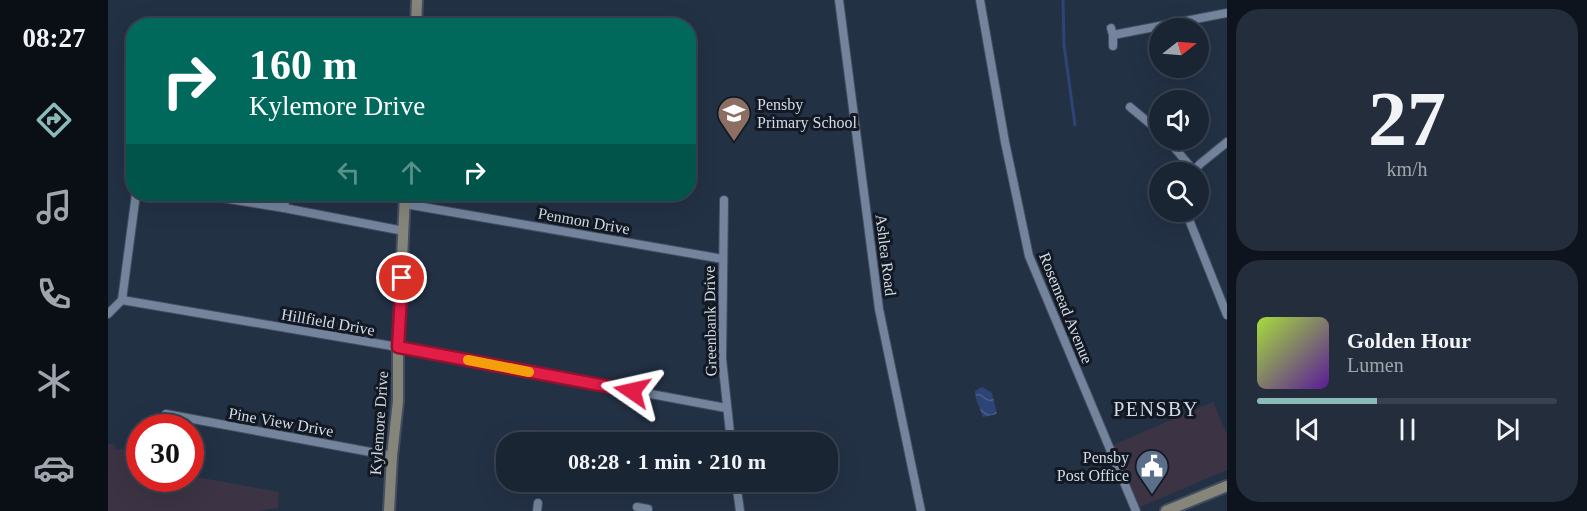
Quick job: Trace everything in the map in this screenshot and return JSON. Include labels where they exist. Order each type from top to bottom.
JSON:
[{"type":"street","points":[[416,18],[417,0]]},
{"type":"street","name":"Ashlea Road","points":[[839,0],[879,309],[921,511]]},
{"type":"street","name":"Rosemead Avenue","points":[[980,0],[1005,142],[1029,256],[1136,511]]},
{"type":"street","points":[[1113,46],[1112,31],[1227,13]]},
{"type":"street","points":[[1130,107],[1149,123]]},
{"type":"street","points":[[1204,162],[1227,142]]},
{"type":"street","points":[[1176,150],[1185,162]]},
{"type":"street","name":"Greenbank Drive","points":[[724,200],[722,359],[730,432]]},
{"type":"street","points":[[108,314],[122,300],[135,201]]},
{"type":"street","points":[[241,201],[404,231]]},
{"type":"street","points":[[284,208],[285,201]]},
{"type":"street","name":"Kylemore Drive","points":[[389,511],[398,401],[398,347],[405,201]]},
{"type":"street","name":"Penmon Drive","points":[[416,201],[723,259]]},
{"type":"street","points":[[1190,222],[1227,315]]},
{"type":"street","name":"Hillfield Drive","points":[[122,300],[398,347],[726,408]]},
{"type":"street","name":"Pine View Drive","points":[[204,421],[392,456]]},
{"type":"street","points":[[1166,511],[1227,486]]},
{"type":"street","points":[[737,492],[740,511]]},
{"type":"street","points":[[637,507],[648,508],[648,511]]},
{"type":"shaded area","points":[[1213,402],[1227,435],[1227,470],[1140,507],[1113,445]]},
{"type":"shaded area","points":[[108,443],[115,445],[116,450],[126,448],[126,492],[204,492],[204,478],[279,492],[278,508],[259,511],[108,511]]},
{"type":"water","points":[[982,387],[992,393],[997,414],[983,417],[975,391]]},
{"type":"waterway","points":[[1063,0],[1064,45],[1075,125]]},
{"type":"slow traffic","points":[[468,360],[529,372]]},
{"type":"place","name":"Pensby Primary School","points":[[734,142]]},
{"type":"place","name":"Pensby Post Office","points":[[1152,495]]},
{"type":"district","name":"PENSBY","points":[[1156,409]]},
{"type":"route","points":[[402,278],[398,347],[632,391]]}]
